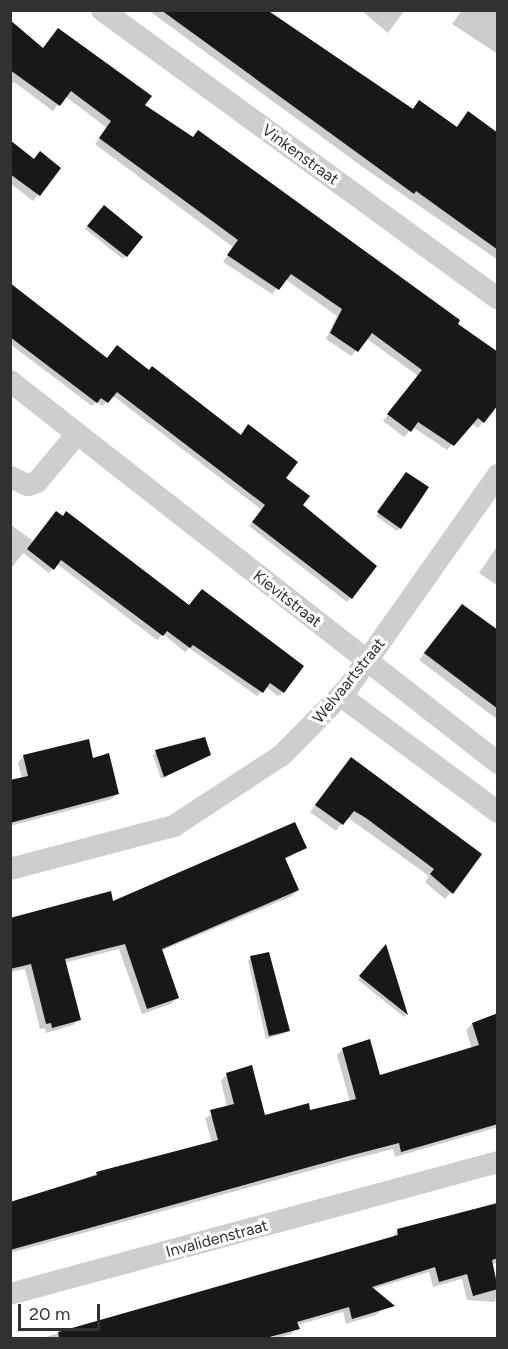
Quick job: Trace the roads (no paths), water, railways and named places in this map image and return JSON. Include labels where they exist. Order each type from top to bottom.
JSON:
[{"type":"street","name":"Vinkenstraat","points":[[102,10],[498,299]]},
{"type":"street","name":"Kievitstraat","points":[[10,381],[498,763]]},
{"type":"street","points":[[10,477],[28,485],[37,482],[77,434]]},
{"type":"street","name":"Welvaartstraat","points":[[10,869],[144,835],[195,815],[282,755],[341,696],[498,475]]},
{"type":"street","points":[[341,696],[498,812]]},
{"type":"street","name":"Invalidenstraat","points":[[10,1294],[498,1162]]}]
